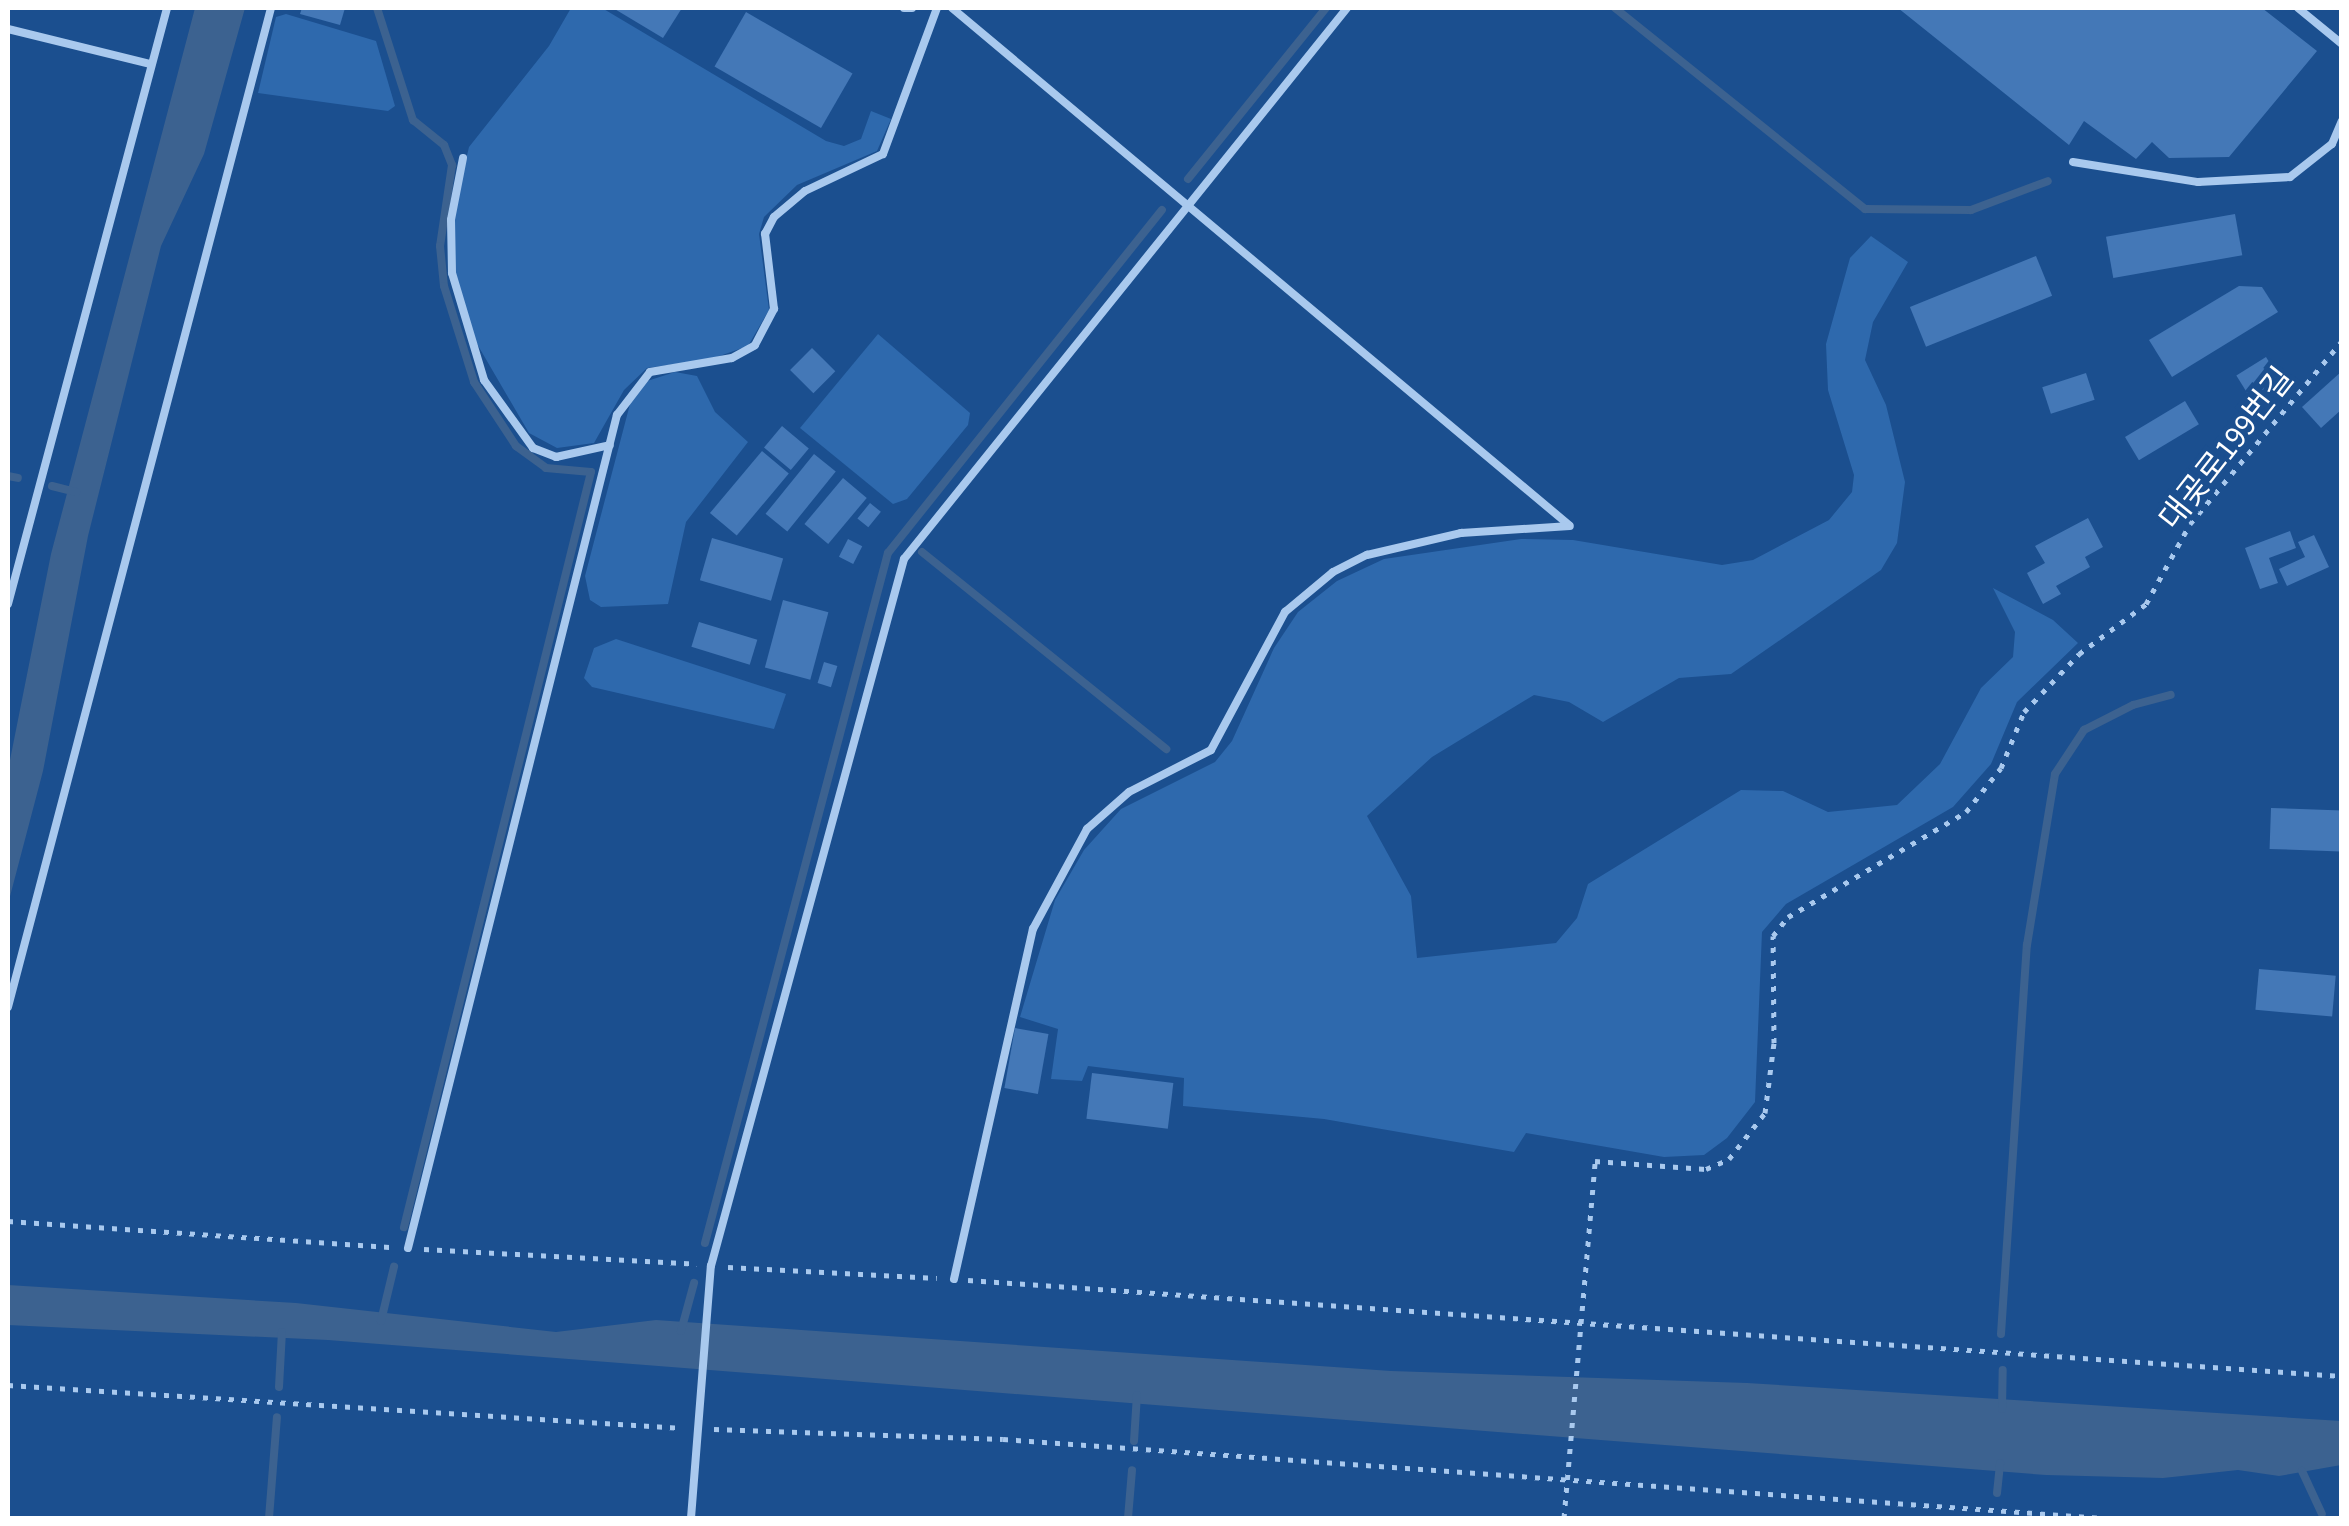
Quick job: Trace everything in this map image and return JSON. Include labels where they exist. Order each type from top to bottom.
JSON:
[{"type":"lane","points":[[8,604],[167,8]]},
{"type":"lane","points":[[8,1007],[271,8]]},
{"type":"lane","points":[[904,8],[912,8]]},
{"type":"lane","points":[[408,1248],[618,415],[640,379],[732,358],[755,345],[774,309],[765,250],[774,217],[804,191],[883,154],[937,8]]},
{"type":"lane","points":[[952,8],[1570,526],[1461,533],[1367,555],[1333,572],[1285,612],[1211,750],[1129,792],[1087,829],[1032,929],[954,1279]]},
{"type":"lane","points":[[691,1518],[711,1266],[904,560],[1347,8]]},
{"type":"lane","points":[[2298,8],[2342,44]]},
{"type":"lane","points":[[8,28],[152,64]]},
{"type":"lane","points":[[2073,162],[2198,182],[2290,176],[2332,144],[2342,121]]},
{"type":"lane","points":[[463,158],[451,220],[452,273],[484,380],[534,448],[556,457],[610,445]]},
{"type":"path","name":"대곶로199번길","points":[[1583,1325],[1595,1160],[1706,1169],[1729,1160],[1765,1113],[1774,1043],[1773,936],[1788,917],[1966,812],[2000,768],[2024,712],[2079,654],[2146,604],[2190,524],[2342,341]]},
{"type":"path","points":[[8,1221],[954,1279],[2342,1376]]},
{"type":"path","points":[[1564,1518],[1583,1325]]},
{"type":"path","points":[[8,1385],[696,1429],[1003,1439],[2103,1518]]},
{"type":"shaded area","points":[[195,8],[245,8],[204,154],[161,246],[88,536],[43,771],[8,904],[8,770],[51,554]]},
{"type":"shaded area","points":[[571,8],[602,8],[826,141],[844,146],[861,139],[871,111],[891,119],[877,151],[797,185],[764,217],[759,234],[769,310],[748,346],[711,359],[647,368],[624,390],[594,443],[557,448],[529,433],[473,337],[452,274],[452,218],[469,147],[549,46]]},
{"type":"shaded area","points":[[286,14],[376,41],[395,106],[388,111],[258,93],[276,17]]},
{"type":"shaded area","points":[[1871,236],[1908,262],[1873,322],[1865,360],[1886,405],[1905,482],[1897,543],[1881,570],[1731,674],[1679,678],[1603,722],[1569,702],[1534,695],[1432,757],[1367,816],[1411,896],[1417,958],[1556,943],[1577,918],[1588,884],[1741,790],[1783,791],[1828,812],[1897,805],[1940,764],[1981,688],[2013,657],[2015,632],[1993,588],[2053,620],[2078,643],[2017,702],[1991,764],[1953,807],[1786,904],[1762,932],[1755,1102],[1727,1138],[1704,1155],[1664,1157],[1526,1133],[1514,1152],[1324,1119],[1183,1106],[1184,1078],[1088,1066],[1082,1081],[1051,1079],[1058,1029],[1020,1017],[1055,900],[1084,850],[1121,809],[1215,762],[1232,741],[1274,648],[1298,612],[1337,581],[1384,559],[1521,539],[1573,540],[1722,565],[1753,560],[1829,520],[1852,492],[1854,475],[1828,390],[1826,344],[1850,258]]},
{"type":"shaded area","points":[[878,334],[970,413],[968,425],[907,499],[893,504],[800,428]]},
{"type":"shaded area","points":[[675,372],[697,376],[715,412],[748,442],[686,522],[668,604],[601,607],[590,600],[585,576],[630,404],[641,383]]},
{"type":"shaded area","points":[[616,639],[786,694],[774,729],[592,687],[584,678],[594,648]]},
{"type":"shaded area","points":[[8,1285],[296,1303],[556,1332],[656,1320],[1391,1371],[1747,1383],[2341,1421],[2341,1465],[2279,1476],[2238,1470],[2163,1478],[2046,1475],[328,1340],[8,1325]]},
{"type":"building","points":[[302,8],[345,8],[340,25],[300,14]]},
{"type":"building","points":[[613,8],[682,8],[663,38]]},
{"type":"building","points":[[1898,8],[2262,8],[2317,51],[2229,157],[2169,158],[2152,142],[2136,159],[2084,121],[2069,145]]},
{"type":"building","points":[[746,12],[853,74],[821,128],[714,67]]},
{"type":"building","points":[[2235,214],[2242,255],[2113,278],[2106,237]]},
{"type":"building","points":[[2036,256],[2052,296],[1926,347],[1910,307]]},
{"type":"building","points":[[2239,286],[2262,287],[2278,312],[2172,377],[2149,340]]},
{"type":"building","points":[[812,348],[835,371],[813,393],[790,370]]},
{"type":"building","points":[[2266,357],[2283,384],[2253,403],[2236,376]]},
{"type":"building","points":[[2342,371],[2342,409],[2321,428],[2302,407]]},
{"type":"building","points":[[2086,373],[2095,400],[2051,414],[2042,387]]},
{"type":"building","points":[[2185,401],[2199,424],[2139,460],[2125,437]]},
{"type":"building","points":[[782,426],[809,448],[791,470],[764,447]]},
{"type":"building","points":[[762,451],[789,473],[737,536],[710,513]]},
{"type":"building","points":[[814,454],[836,472],[787,531],[766,514]]},
{"type":"building","points":[[843,478],[867,498],[828,544],[804,524]]},
{"type":"building","points":[[870,503],[881,512],[868,527],[857,519]]},
{"type":"building","points":[[2088,518],[2103,547],[2085,557],[2090,567],[2056,586],[2061,594],[2043,604],[2027,573],[2045,563],[2035,546]]},
{"type":"building","points":[[2290,531],[2296,548],[2269,558],[2278,583],[2260,589],[2245,548]]},
{"type":"building","points":[[2314,535],[2329,567],[2287,586],[2279,569],[2305,557],[2298,542]]},
{"type":"building","points":[[712,538],[783,558],[771,601],[700,580]]},
{"type":"building","points":[[848,539],[862,546],[853,564],[839,557]]},
{"type":"building","points":[[783,600],[828,612],[810,680],[765,668]]},
{"type":"building","points":[[699,622],[757,640],[750,665],[691,647]]},
{"type":"building","points":[[824,662],[837,666],[831,687],[818,683]]},
{"type":"building","points":[[2271,808],[2342,810],[2341,851],[2270,849]]},
{"type":"building","points":[[2259,969],[2336,976],[2332,1017],[2255,1010]]},
{"type":"building","points":[[1015,1028],[1048,1034],[1038,1094],[1004,1088]]},
{"type":"building","points":[[1092,1073],[1173,1083],[1168,1129],[1086,1119]]},
{"type":"waterway","points":[[377,8],[413,120],[444,145],[452,165],[440,246],[444,286],[474,382],[516,446],[546,468],[591,472],[404,1227]]},
{"type":"waterway","points":[[1188,179],[1326,8]]},
{"type":"waterway","points":[[1615,8],[1865,209],[1971,210],[2048,181]]},
{"type":"waterway","points":[[705,1243],[888,553],[1162,210]]},
{"type":"waterway","points":[[8,476],[18,478]]},
{"type":"waterway","points":[[52,486],[76,492]]},
{"type":"waterway","points":[[922,552],[1166,749]]},
{"type":"waterway","points":[[2001,1334],[2027,945],[2055,774],[2084,730],[2133,705],[2171,695]]},
{"type":"waterway","points":[[381,1321],[394,1267]]},
{"type":"waterway","points":[[681,1331],[694,1283]]},
{"type":"waterway","points":[[279,1387],[282,1332]]},
{"type":"waterway","points":[[2002,1409],[2003,1370]]},
{"type":"waterway","points":[[1134,1441],[1137,1395]]},
{"type":"waterway","points":[[269,1518],[277,1417]]},
{"type":"waterway","points":[[1997,1493],[2000,1463]]},
{"type":"waterway","points":[[1128,1518],[1132,1470]]},
{"type":"waterway","points":[[2302,1471],[2322,1514]]}]
